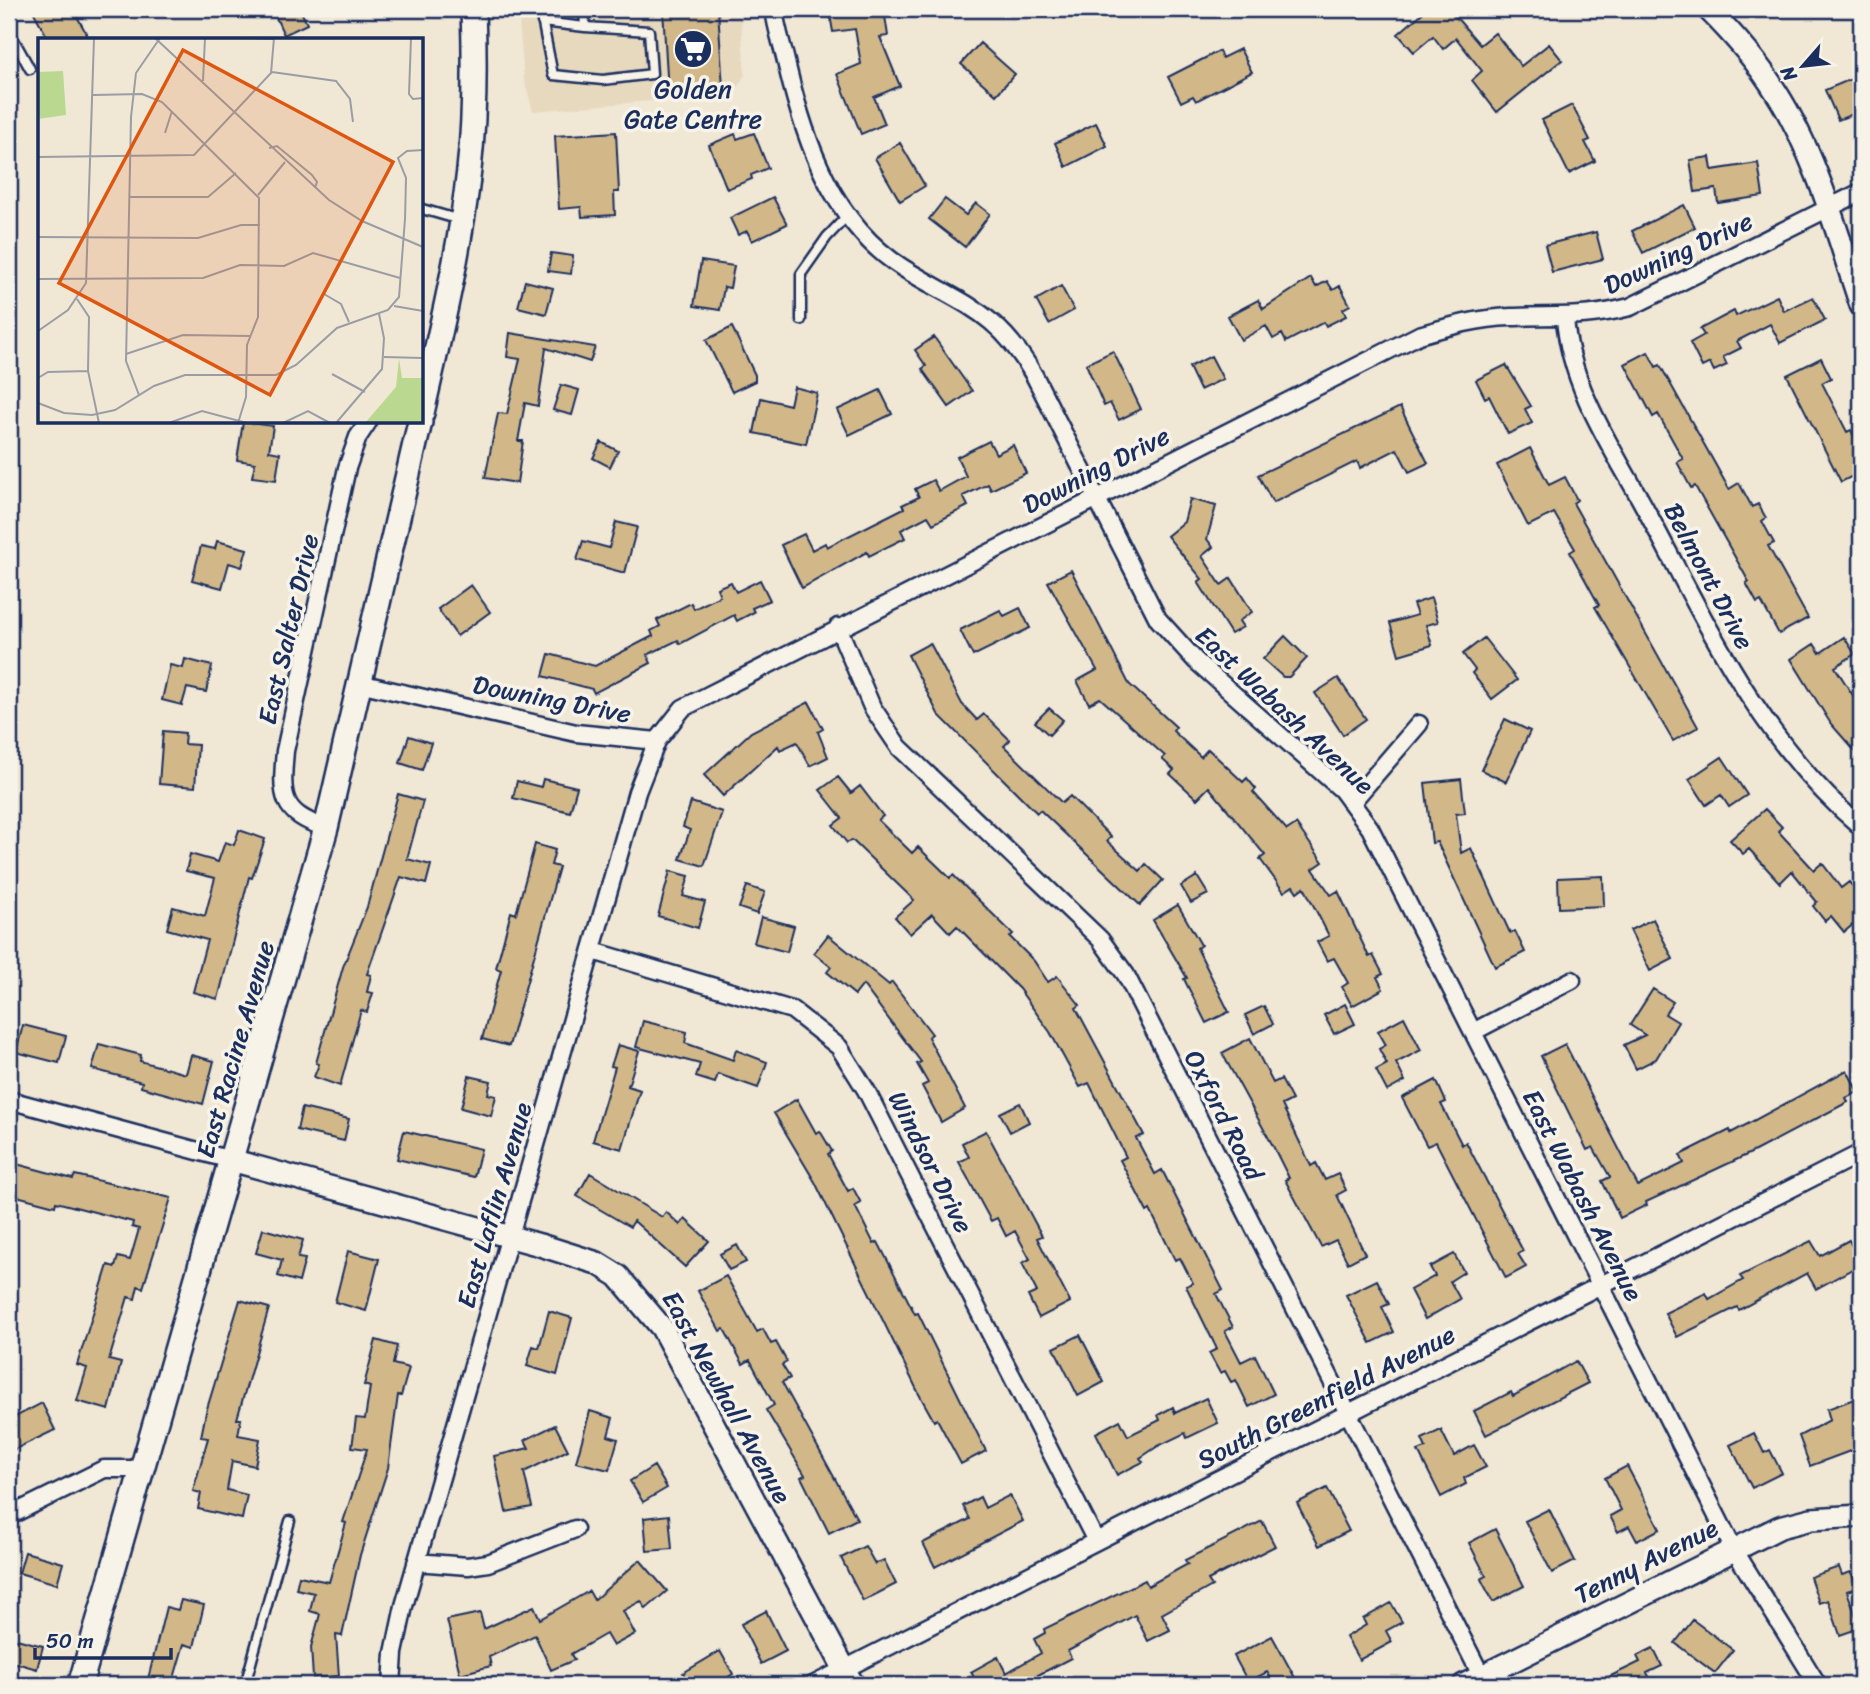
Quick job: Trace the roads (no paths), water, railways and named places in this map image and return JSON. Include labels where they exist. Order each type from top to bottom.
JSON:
[{"type":"main road","points":[[424,402],[463,220],[473,115],[473,9]]},
{"type":"main road","name":"East Racine Avenue","points":[[80,1685],[326,828],[420,424]]},
{"type":"street","name":"East Wabash Avenue","points":[[774,9],[807,138],[846,217],[883,253],[982,312],[1011,340],[1035,377],[1157,619],[1171,637],[1352,802],[1370,828],[1733,1548],[1818,1685]]},
{"type":"street","points":[[1708,9],[1756,62],[1777,92],[1807,154],[1861,305]]},
{"type":"street","name":"Downing Drive","points":[[359,683],[576,733],[657,741],[683,708],[838,627],[1419,335],[1476,321],[1511,317],[1594,316],[1630,307],[1861,192]]},
{"type":"street","name":"Belmont Drive","points":[[1565,318],[1567,346],[1574,369],[1605,434],[1733,671],[1782,744],[1812,781],[1861,827]]},
{"type":"street","name":"East Salter Drive","points":[[326,828],[303,820],[288,807],[282,784],[285,751],[347,468],[358,437],[368,424]]},
{"type":"street","name":"Oxford Road","points":[[838,627],[872,706],[899,747],[1100,939],[1126,975],[1348,1415],[1477,1682]]},
{"type":"street","points":[[1352,802],[1419,724]]},
{"type":"street","name":"East Laflin Avenue","points":[[392,1685],[394,1653],[416,1562],[637,792],[657,741]]},
{"type":"street","name":"Windsor Drive","points":[[593,950],[792,1010],[820,1028],[839,1047],[866,1090],[1096,1541]]},
{"type":"street","points":[[1473,1032],[1573,980]]},
{"type":"street","points":[[9,1100],[231,1160]]},
{"type":"street","name":"South Greenfield Avenue","points":[[813,1685],[849,1677],[1096,1541],[1861,1153]]},
{"type":"street","name":"East Newhall Avenue","points":[[231,1160],[509,1236],[597,1263],[618,1276],[650,1310],[684,1367],[849,1677]]},
{"type":"street","points":[[9,1516],[104,1469],[141,1469]]},
{"type":"street","name":"Tenny Avenue","points":[[1477,1682],[1733,1548],[1780,1527],[1811,1519],[1861,1516]]},
{"type":"street","points":[[416,1562],[468,1566],[488,1563],[575,1529]]},
{"type":"lane","points":[[540,9],[542,22],[553,75],[603,80],[652,74],[649,31],[542,22]]},
{"type":"lane","points":[[584,9],[585,27]]},
{"type":"lane","points":[[9,31],[30,69]]},
{"type":"lane","points":[[424,210],[463,220]]},
{"type":"lane","points":[[801,320],[801,275],[827,237],[846,217]]},
{"type":"lane","points":[[245,1685],[290,1521]]},
{"type":"place","name":"Golden Gate Centre","points":[[693,49]]}]
